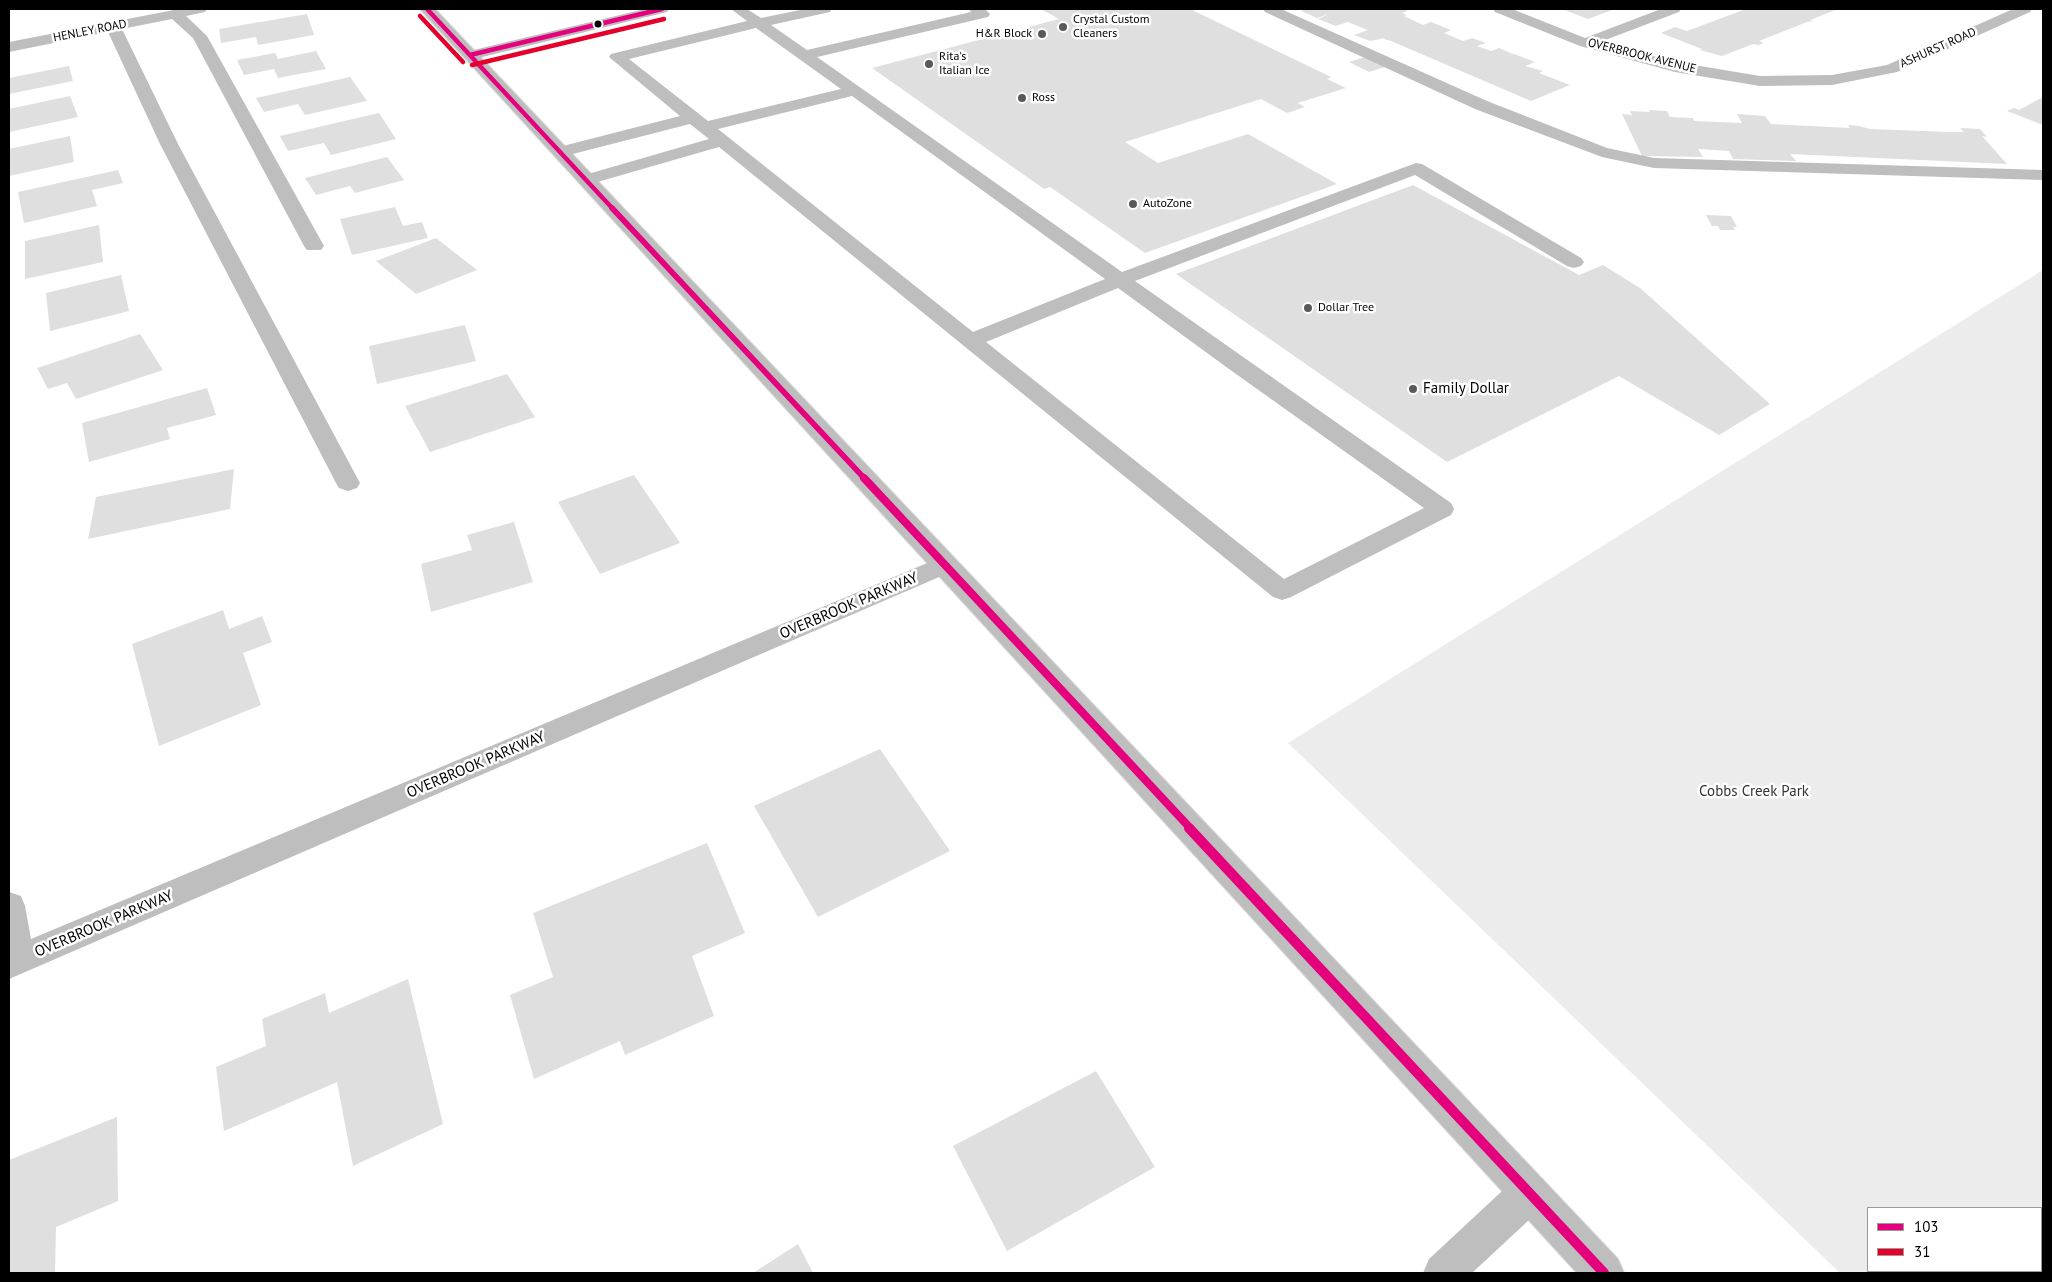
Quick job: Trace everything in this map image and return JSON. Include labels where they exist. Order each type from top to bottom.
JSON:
[{"type":"main road","name":"HENLEY ROAD","points":[[9,47],[200,9]]},
{"type":"main road","points":[[427,9],[1604,1273]]},
{"type":"main road","points":[[470,55],[662,9]]},
{"type":"main road","points":[[738,9],[759,24],[804,55],[1442,509],[1282,591],[617,57],[759,24],[825,9]]},
{"type":"main road","points":[[804,55],[983,14],[976,9]]},
{"type":"main road","points":[[1270,9],[1481,104],[1610,154],[1654,163],[2043,175]]},
{"type":"main road","name":"OVERBROOK AVENUE","points":[[1500,9],[1586,43],[1675,67],[1760,81],[1832,80],[1848,77]]},
{"type":"main road","points":[[1586,43],[1674,9]]},
{"type":"main road","name":"ASHURST ROAD","points":[[1848,77],[1891,69],[2025,9]]},
{"type":"main road","points":[[175,14],[199,36],[314,246]]},
{"type":"main road","points":[[113,26],[169,144],[348,483]]},
{"type":"main road","points":[[561,152],[854,91]]},
{"type":"main road","points":[[587,180],[722,141]]},
{"type":"main road","points":[[970,341],[1120,280],[1416,168],[1574,262]]},
{"type":"main road","name":"OVERBROOK PARKWAY","points":[[13,962],[944,566]]},
{"type":"main road","points":[[9,906],[13,962]]},
{"type":"main road","points":[[1443,1273],[1529,1193]]},
{"type":"green space","name":"Cobbs Creek Park","points":[[2043,270],[2043,1273],[1840,1273],[1288,743]]},
{"type":"building","points":[[1041,9],[1190,9],[1331,77],[1327,79],[1346,88],[1298,103],[1305,107],[1287,113],[1261,99],[1125,142],[1158,163],[1248,134],[1337,184],[1145,253],[1050,187],[1044,189],[872,68],[1059,19]]},
{"type":"building","points":[[1308,9],[1402,9],[1408,11],[1402,13],[1407,15],[1404,16],[1423,25],[1431,22],[1451,30],[1444,33],[1463,41],[1472,38],[1486,43],[1477,46],[1491,51],[1499,48],[1513,54],[1503,57],[1514,54],[1535,62],[1525,66],[1543,71],[1539,73],[1570,85],[1531,101],[1385,38],[1370,41],[1354,35],[1368,30],[1348,22],[1336,26],[1318,19],[1329,14],[1317,18],[1301,11]]},
{"type":"building","points":[[1562,9],[1615,9],[1588,19]]},
{"type":"building","points":[[1746,9],[1838,9],[1810,20],[1814,21],[1759,41],[1764,43],[1753,44],[1722,56],[1700,50],[1702,49],[1661,33],[1675,27],[1687,31]]},
{"type":"building","points":[[307,14],[314,35],[258,45],[256,37],[221,43],[219,29]]},
{"type":"building","points":[[316,51],[326,69],[278,78],[274,69],[244,75],[237,60],[275,53],[278,59]]},
{"type":"building","points":[[1368,56],[1388,66],[1369,72],[1349,62]]},
{"type":"building","points":[[69,66],[73,81],[9,94],[9,78]]},
{"type":"building","points":[[350,77],[367,101],[305,115],[298,104],[264,112],[256,98]]},
{"type":"building","points":[[70,96],[78,117],[9,132],[9,109]]},
{"type":"building","points":[[2043,97],[2043,125],[2007,111],[2014,108],[2019,110]]},
{"type":"building","points":[[1649,110],[1667,111],[1670,117],[1693,118],[1694,121],[1742,123],[1737,114],[1765,116],[1771,124],[1850,128],[1848,125],[1870,129],[1949,132],[1964,132],[1960,128],[1980,129],[1987,137],[1982,136],[2007,164],[1790,154],[1796,161],[1733,159],[1729,151],[1698,149],[1703,157],[1642,156],[1622,114],[1632,115],[1630,111],[1650,112]]},
{"type":"building","points":[[379,113],[396,139],[331,155],[324,143],[288,151],[280,136]]},
{"type":"building","points":[[70,136],[74,162],[9,176],[9,149]]},
{"type":"building","points":[[387,157],[404,180],[355,193],[350,186],[316,195],[305,178]]},
{"type":"building","points":[[118,170],[123,183],[92,190],[97,206],[24,223],[18,192]]},
{"type":"building","points":[[1413,185],[1579,275],[1603,265],[1640,288],[1770,404],[1719,435],[1619,376],[1447,462],[1176,274]]},
{"type":"building","points":[[395,207],[403,226],[422,222],[428,238],[352,255],[340,219]]},
{"type":"building","points":[[1706,215],[1731,216],[1737,227],[1733,227],[1735,230],[1720,230],[1718,226],[1712,226]]},
{"type":"building","points":[[99,225],[103,262],[25,279],[25,241]]},
{"type":"building","points":[[436,238],[477,270],[416,294],[376,261]]},
{"type":"building","points":[[121,275],[129,311],[50,331],[46,293]]},
{"type":"building","points":[[465,325],[476,361],[377,384],[369,346]]},
{"type":"building","points":[[140,334],[163,370],[76,399],[67,383],[48,389],[37,368]]},
{"type":"building","points":[[507,374],[535,417],[430,452],[405,406]]},
{"type":"building","points":[[207,388],[216,415],[167,428],[170,439],[89,462],[82,423]]},
{"type":"building","points":[[234,469],[230,509],[88,539],[96,497]]},
{"type":"building","points":[[634,475],[680,543],[600,574],[558,502]]},
{"type":"building","points":[[514,522],[533,582],[431,612],[421,564],[472,550],[467,535]]},
{"type":"building","points":[[223,610],[229,629],[262,616],[272,642],[243,653],[261,705],[159,746],[132,644]]},
{"type":"building","points":[[880,749],[950,851],[818,917],[754,806]]},
{"type":"building","points":[[707,843],[745,933],[692,956],[714,1016],[625,1055],[620,1041],[534,1079],[510,995],[553,977],[533,913]]},
{"type":"building","points":[[408,979],[443,1124],[353,1166],[337,1082],[224,1131],[216,1067],[266,1046],[262,1019],[325,993],[329,1013]]},
{"type":"building","points":[[1096,1071],[1155,1167],[1007,1251],[953,1146]]},
{"type":"building","points":[[117,1117],[118,1201],[56,1227],[55,1273],[9,1273],[9,1160]]},
{"type":"building","points":[[798,1244],[813,1273],[753,1273]]},
{"type":"transit line","name":"103","points":[[427,9],[1604,1273]]},
{"type":"transit line","name":"103","points":[[470,55],[662,9]]},
{"type":"transit line","name":"31","points":[[420,16],[463,62]]},
{"type":"transit line","name":"31","points":[[472,65],[664,19]]},
{"type":"place","name":"Crystal Custom Cleaners","points":[[1063,27]]},
{"type":"place","name":"H&R Block","points":[[1042,34]]},
{"type":"place","name":"Rita's Italian Ice","points":[[929,64]]},
{"type":"place","name":"Ross","points":[[1022,98]]},
{"type":"place","name":"AutoZone","points":[[1133,204]]},
{"type":"place","name":"Dollar Tree","points":[[1308,308]]},
{"type":"place","name":"Family Dollar","points":[[1413,389]]}]
